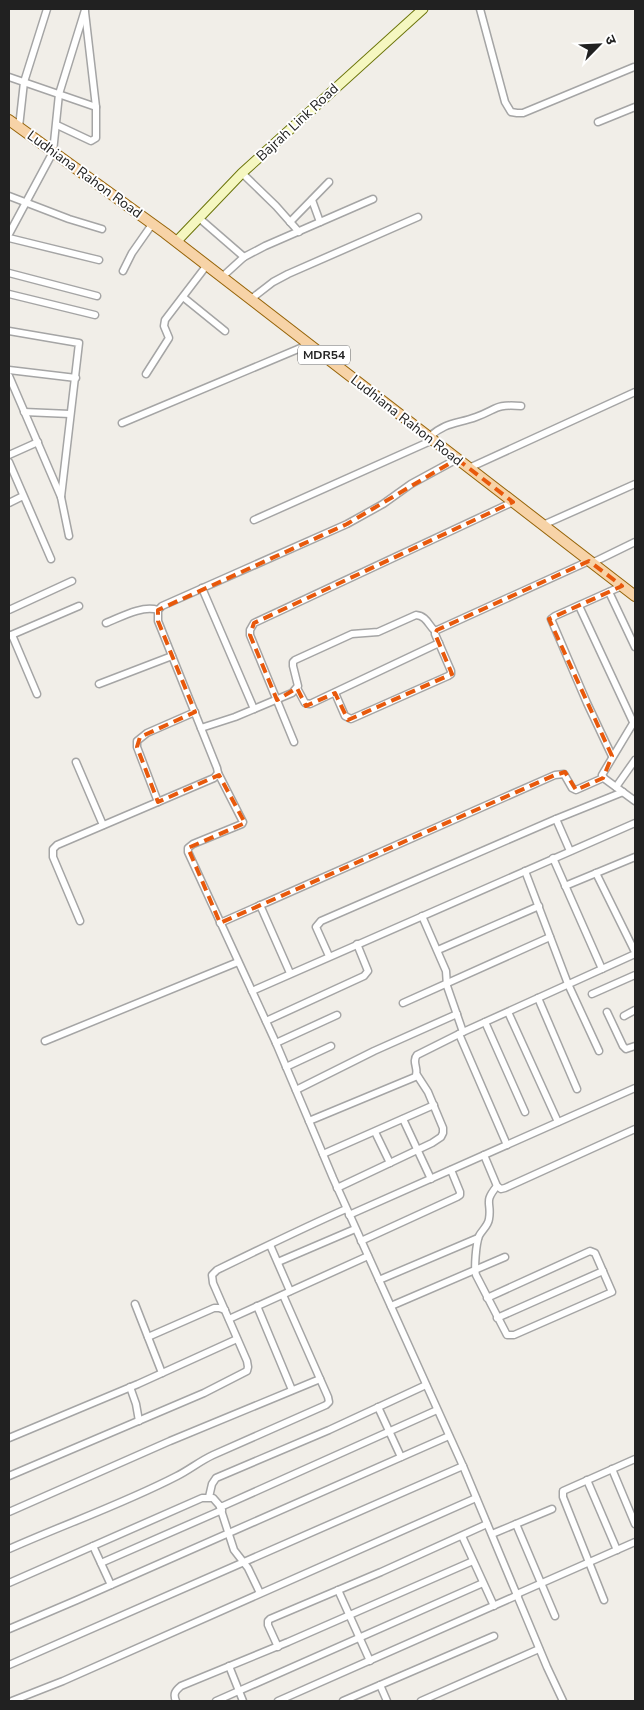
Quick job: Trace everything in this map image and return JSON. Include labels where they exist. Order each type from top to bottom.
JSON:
[{"type":"main road","name":"Ludhiana Rahon Road","points":[[9,120],[177,241],[635,596]]},
{"type":"street","points":[[20,128],[24,82],[47,9]]},
{"type":"street","points":[[9,234],[53,152],[59,94],[84,9]]},
{"type":"street","points":[[57,126],[91,141],[94,140],[97,134],[96,107],[84,9]]},
{"type":"street","name":"Bajrah Link Road","points":[[177,241],[242,173],[423,9]]},
{"type":"street","points":[[480,9],[505,102],[511,112],[523,113],[634,66]]},
{"type":"street","points":[[9,77],[96,107]]},
{"type":"street","points":[[598,122],[635,107]]},
{"type":"street","points":[[242,173],[299,232]]},
{"type":"street","points":[[290,222],[329,182]]},
{"type":"street","points":[[9,196],[24,203],[102,229]]},
{"type":"street","points":[[222,277],[244,257],[373,199]]},
{"type":"street","points":[[312,200],[320,222]]},
{"type":"street","points":[[250,299],[273,282],[288,274],[418,217]]},
{"type":"street","points":[[199,218],[244,257]]},
{"type":"street","points":[[123,270],[132,253],[153,224]]},
{"type":"street","points":[[9,238],[99,260]]},
{"type":"street","points":[[146,374],[169,338],[164,322],[207,265]]},
{"type":"street","points":[[9,273],[97,296]]},
{"type":"street","points":[[9,294],[95,315]]},
{"type":"street","points":[[183,297],[225,331]]},
{"type":"street","points":[[9,331],[77,341],[80,346],[61,497]]},
{"type":"street","points":[[122,423],[310,344]]},
{"type":"street","points":[[9,370],[76,378]]},
{"type":"street","points":[[9,376],[61,497],[69,536]]},
{"type":"street","points":[[469,468],[635,392]]},
{"type":"street","points":[[254,520],[431,438],[444,426],[477,417],[505,404],[521,406]]},
{"type":"street","points":[[24,412],[70,414]]},
{"type":"street","points":[[9,455],[38,442]]},
{"type":"street","points":[[457,458],[411,484],[356,520],[162,606],[158,610],[158,621],[218,773],[243,822],[193,844],[188,848],[188,852],[276,1043],[337,1188],[449,1436],[563,1701]]},
{"type":"street","points":[[9,462],[51,559]]},
{"type":"street","points":[[543,525],[635,484]]},
{"type":"street","points":[[9,503],[23,496]]},
{"type":"street","points":[[294,742],[250,635],[250,630],[254,623],[513,502]]},
{"type":"street","points":[[435,631],[635,542]]},
{"type":"street","points":[[9,610],[72,582]]},
{"type":"street","points":[[612,756],[551,619],[622,586]]},
{"type":"street","points":[[202,588],[254,710]]},
{"type":"street","points":[[609,592],[635,647]]},
{"type":"street","points":[[38,694],[10,636],[79,606]]},
{"type":"street","points":[[578,606],[634,720],[603,772],[603,778]]},
{"type":"street","points":[[106,623],[143,609],[152,608],[158,610]]},
{"type":"street","points":[[335,693],[346,716],[351,719],[448,676],[451,674],[451,671],[435,631],[426,618],[421,616],[416,616],[378,632],[352,634],[293,662],[298,680],[297,688],[307,704],[335,693],[439,642]]},
{"type":"street","points":[[99,684],[172,656]]},
{"type":"street","points":[[201,728],[254,710],[292,693],[297,688]]},
{"type":"street","points":[[158,802],[137,748],[137,740],[147,733],[195,712]]},
{"type":"street","points":[[616,787],[635,760]]},
{"type":"street","points":[[76,762],[103,825]]},
{"type":"street","points":[[80,921],[53,857],[53,849],[57,845],[214,778],[218,773]]},
{"type":"street","points":[[220,923],[555,775],[564,774],[572,788],[576,790],[603,778]]},
{"type":"street","points":[[603,778],[635,801]]},
{"type":"street","points":[[329,956],[316,927],[321,921],[623,792]]},
{"type":"street","points":[[556,819],[570,851]]},
{"type":"street","points":[[252,991],[635,823]]},
{"type":"street","points":[[565,886],[635,857]]},
{"type":"street","points":[[553,858],[602,969]]},
{"type":"street","points":[[525,871],[568,984],[599,1052]]},
{"type":"street","points":[[337,1188],[418,1150],[441,1137],[443,1133],[434,1105],[417,1075],[414,1061],[417,1055],[635,953],[596,873]]},
{"type":"street","points":[[260,905],[290,973]]},
{"type":"street","points":[[438,950],[539,906]]},
{"type":"street","points":[[422,916],[446,971],[447,983],[461,1033],[507,1145]]},
{"type":"street","points":[[403,1003],[550,937]]},
{"type":"street","points":[[266,1021],[364,976],[368,970],[357,944]]},
{"type":"street","points":[[45,1041],[238,962]]},
{"type":"street","points":[[592,994],[635,975]]},
{"type":"street","points":[[538,998],[578,1089]]},
{"type":"street","points":[[624,1016],[635,1010]]},
{"type":"street","points":[[508,1012],[558,1122]]},
{"type":"street","points":[[607,1012],[623,1046],[626,1048],[635,1046]]},
{"type":"street","points":[[296,1090],[374,1051],[457,1014]]},
{"type":"street","points":[[276,1043],[337,1015]]},
{"type":"street","points":[[485,1022],[525,1112]]},
{"type":"street","points":[[286,1067],[331,1046]]},
{"type":"street","points":[[309,1121],[417,1075]]},
{"type":"street","points":[[9,1476],[204,1393],[247,1371],[247,1361],[213,1283],[212,1275],[217,1270],[270,1245],[278,1239],[430,1179],[635,1088]]},
{"type":"street","points":[[323,1154],[434,1105]]},
{"type":"street","points":[[403,1119],[430,1179]]},
{"type":"street","points":[[484,1155],[501,1189],[635,1129]]},
{"type":"street","points":[[375,1132],[390,1163]]},
{"type":"street","points":[[361,1241],[458,1197],[460,1192],[451,1170]]},
{"type":"street","points":[[379,1280],[478,1238],[487,1226],[490,1195],[498,1186]]},
{"type":"street","points":[[278,1262],[355,1229]]},
{"type":"street","points":[[478,1238],[475,1270],[487,1298],[507,1335],[514,1335],[602,1297],[612,1290],[595,1253],[590,1252],[487,1298]]},
{"type":"street","points":[[270,1245],[290,1291]]},
{"type":"street","points":[[229,1319],[368,1256]]},
{"type":"street","points":[[391,1306],[506,1257]]},
{"type":"street","points":[[497,1318],[603,1271]]},
{"type":"street","points":[[9,1549],[164,1482],[213,1455],[326,1405],[329,1402],[328,1397],[283,1294]]},
{"type":"street","points":[[136,1304],[162,1373]]},
{"type":"street","points":[[257,1306],[292,1390]]},
{"type":"street","points":[[148,1337],[214,1308],[225,1310]]},
{"type":"street","points":[[9,1438],[237,1339]]},
{"type":"street","points":[[9,1512],[170,1441],[320,1379]]},
{"type":"street","points":[[208,1497],[216,1478],[426,1385]]},
{"type":"street","points":[[130,1387],[139,1421]]},
{"type":"street","points":[[378,1407],[401,1457]]},
{"type":"street","points":[[101,1563],[437,1410]]},
{"type":"street","points":[[9,1629],[449,1436]]},
{"type":"street","points":[[604,1600],[562,1494],[564,1489],[635,1459]]},
{"type":"street","points":[[9,1665],[462,1466]]},
{"type":"street","points":[[612,1469],[633,1513],[635,1524]]},
{"type":"street","points":[[587,1480],[616,1550]]},
{"type":"street","points":[[9,1583],[208,1497],[213,1498],[221,1509],[234,1550],[244,1562],[260,1593]]},
{"type":"street","points":[[9,1693],[12,1701],[63,1681],[476,1498]]},
{"type":"street","points":[[492,1534],[552,1509]]},
{"type":"street","points":[[278,1647],[268,1625],[270,1619],[487,1524]]},
{"type":"street","points":[[516,1524],[555,1616]]},
{"type":"street","points":[[462,1536],[494,1606]]},
{"type":"street","points":[[278,1701],[370,1662],[635,1542]]},
{"type":"street","points":[[94,1546],[112,1585]]},
{"type":"street","points":[[176,1701],[175,1691],[181,1686],[278,1647],[473,1561]]},
{"type":"street","points":[[216,1701],[483,1583]]},
{"type":"street","points":[[338,1590],[370,1662]]},
{"type":"street","points":[[344,1701],[494,1636]]},
{"type":"street","points":[[421,1701],[539,1649]]},
{"type":"street","points":[[229,1666],[243,1701]]},
{"type":"street","points":[[380,1685],[387,1701]]},
{"type":"highlighted area","points":[[457,459],[513,502],[254,623],[250,635],[277,700],[297,688],[306,706],[335,693],[348,720],[452,674],[435,634],[437,630],[589,561],[622,586],[549,619],[612,756],[603,778],[576,790],[565,772],[555,775],[220,923],[188,848],[245,823],[219,775],[158,802],[137,747],[140,737],[195,712],[158,621],[158,610],[347,524]]}]
